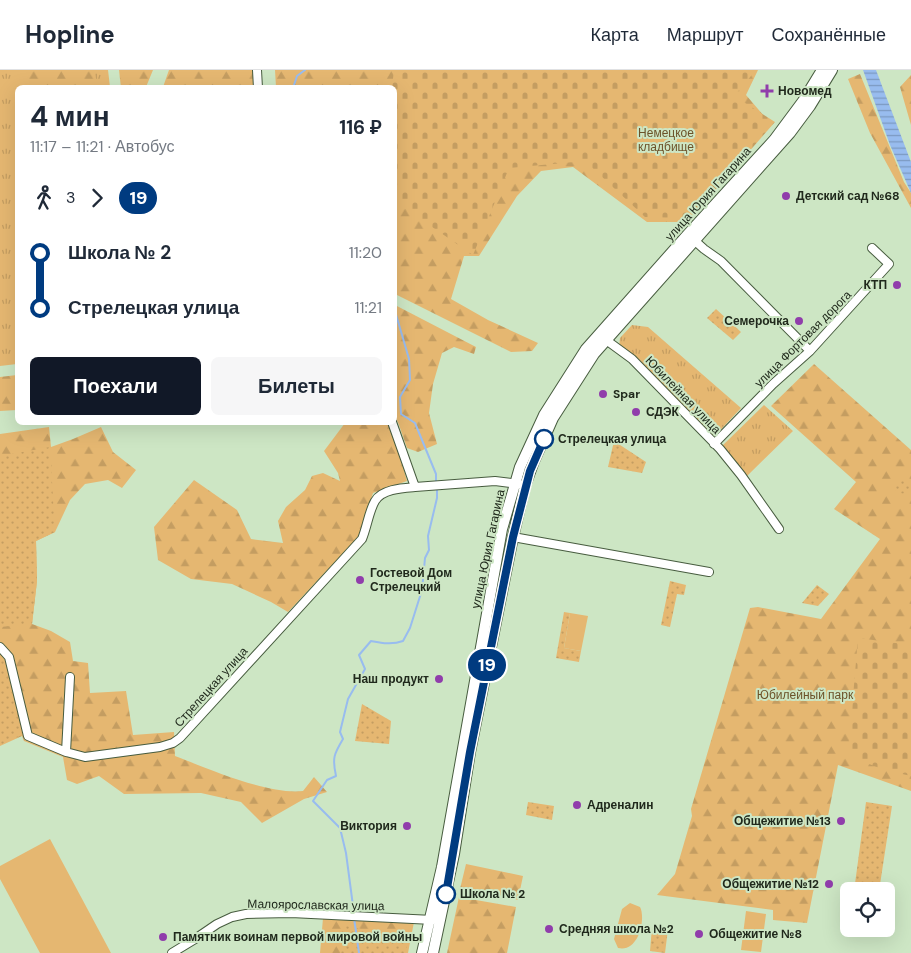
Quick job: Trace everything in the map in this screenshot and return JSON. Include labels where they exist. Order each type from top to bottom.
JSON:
[{"type":"main road","name":"улица Юрия Гагарина","points":[[422,953],[435,920],[454,854],[470,752],[525,486],[553,418],[602,337],[774,140],[800,106],[822,70]]},
{"type":"main road","name":"улица Юрия Гагарина","points":[[433,953],[442,867],[502,529],[514,483],[544,415],[581,356],[602,337],[694,240],[790,133],[810,106],[832,70]]},
{"type":"street","points":[[257,70],[258,85]]},
{"type":"street","points":[[694,240],[721,261],[810,351]]},
{"type":"street","name":"улица Фортовая дорога","points":[[714,444],[773,384],[810,351],[889,264],[872,248]]},
{"type":"street","name":"Юбилейная улица","points":[[602,337],[632,359],[714,444],[741,475],[779,529]]},
{"type":"street","points":[[393,425],[415,487]]},
{"type":"street","name":"Стрелецкая улица","points":[[0,647],[10,657],[28,736],[66,752],[85,757],[160,747],[173,743],[180,738],[362,539],[374,501],[380,495],[403,488],[495,481],[525,486]]},
{"type":"street","points":[[513,537],[709,572]]},
{"type":"street","points":[[66,752],[70,677]]},
{"type":"street","name":"Малоярославская улица","points":[[172,953],[216,924],[232,917],[246,914],[292,913],[435,920]]},
{"type":"green space","points":[[0,70],[108,70],[110,85],[15,85],[15,364],[0,366]]},
{"type":"green space","points":[[23,70],[94,70],[98,85],[31,85]]},
{"type":"green space","points":[[119,70],[153,70],[147,85],[121,85]]},
{"type":"green space","points":[[169,70],[253,70],[254,85],[164,85]]},
{"type":"green space","name":"Немецкое кладбище","points":[[275,70],[758,70],[746,95],[770,123],[684,222],[647,222],[573,167],[541,171],[517,196],[479,256],[464,256],[451,299],[488,320],[538,343],[532,351],[511,352],[397,295],[397,85],[276,85]]},
{"type":"green space","name":"Немецкое кладбище","points":[[394,70],[756,70],[734,96],[775,122],[691,218],[645,217],[585,161],[509,168],[473,255],[403,207],[397,182],[397,85],[392,85]]},
{"type":"green space","points":[[860,74],[904,182],[911,193],[911,208],[870,133],[848,79]]},
{"type":"green space","points":[[911,75],[911,125],[900,87]]},
{"type":"green space","points":[[397,306],[476,347],[474,354],[454,347],[442,353],[433,384],[429,413],[437,444],[418,452],[407,448],[397,420]]},
{"type":"green space","points":[[716,309],[741,332],[733,340],[707,318]]},
{"type":"green space","points":[[632,325],[648,327],[741,408],[712,439],[619,348],[620,338]]},
{"type":"green space","name":"Юбилейный парк","points":[[814,364],[911,450],[911,791],[838,765],[807,923],[773,920],[773,910],[657,895],[675,874],[692,816],[691,809],[750,608],[758,607],[821,619],[880,539],[834,509],[856,482],[771,406]]},
{"type":"green space","points":[[15,375],[15,410],[0,411],[0,377]]},
{"type":"green space","points":[[764,405],[793,431],[747,476],[722,446]]},
{"type":"green space","points":[[344,425],[389,425],[407,481],[373,493],[360,535],[288,612],[232,584],[191,579],[158,560],[154,527],[194,480],[237,510],[251,539],[283,543],[278,521],[286,507],[305,490],[312,476],[323,473],[340,481],[338,473],[324,451]]},
{"type":"green space","points":[[49,427],[51,447],[101,427],[113,452],[136,470],[122,488],[108,480],[85,484],[70,500],[55,532],[36,541],[37,581],[32,624],[51,631],[70,642],[73,661],[88,663],[90,693],[126,691],[133,735],[174,732],[175,756],[221,774],[273,789],[303,791],[314,777],[327,792],[304,799],[262,823],[241,802],[201,793],[124,794],[99,776],[77,784],[67,780],[63,757],[24,741],[22,736],[0,746],[0,434]]},
{"type":"green space","points":[[614,441],[646,462],[642,473],[608,467]]},
{"type":"green space","points":[[50,447],[55,532],[36,541],[37,581],[32,624],[0,627],[0,456]]},
{"type":"green space","points":[[896,480],[911,480],[911,494],[895,493]]},
{"type":"green space","points":[[670,581],[686,585],[684,595],[677,594],[670,627],[661,625]]},
{"type":"green space","points":[[817,585],[829,594],[818,606],[802,603]]},
{"type":"green space","points":[[564,612],[570,613],[564,648],[581,651],[579,662],[556,658]]},
{"type":"green space","points":[[570,613],[588,616],[581,651],[564,648]]},
{"type":"green space","points":[[858,638],[911,645],[911,776],[885,770],[848,756]]},
{"type":"green space","points":[[0,656],[5,661],[22,735],[0,745]]},
{"type":"green space","points":[[362,704],[391,721],[389,744],[355,741]]},
{"type":"green space","points":[[528,802],[554,806],[552,820],[526,815]]},
{"type":"green space","points":[[866,802],[892,806],[880,882],[855,882]]},
{"type":"green space","points":[[50,839],[111,953],[40,953],[0,879],[0,866]]},
{"type":"green space","points":[[466,864],[523,876],[518,900],[460,889]]},
{"type":"green space","points":[[459,897],[516,907],[507,953],[447,953]]},
{"type":"green space","points":[[630,903],[640,907],[642,912],[639,934],[631,945],[625,948],[618,948],[614,939],[622,909]]},
{"type":"green space","points":[[746,911],[766,914],[761,952],[741,950]]},
{"type":"green space","points":[[323,918],[414,922],[408,953],[320,953]]},
{"type":"green space","points":[[342,925],[409,939],[405,953],[341,953]]},
{"type":"green space","points":[[652,927],[668,929],[665,953],[650,951]]},
{"type":"water","points":[[863,70],[876,70],[911,162],[911,193],[890,145]]},
{"type":"waterway","points":[[294,85],[297,76],[305,70]]},
{"type":"waterway","points":[[397,318],[409,359],[410,380],[400,397],[401,414],[415,423],[436,474],[436,483]]},
{"type":"waterway","points":[[353,906],[346,853],[340,828],[313,801],[327,780],[336,776],[335,756],[343,739],[340,732],[348,699],[365,669],[359,655],[371,641],[383,643],[403,641],[410,628],[422,590],[425,558],[429,550],[428,536],[437,498],[437,487]]},
{"type":"waterway","points":[[354,918],[359,953]]},
{"type":"bus line","name":"19","points":[[446,894],[470,752],[513,537],[525,486],[544,439]]},
{"type":"place","name":"Новомед","points":[[767,91]]},
{"type":"place","name":"Детский сад №68","points":[[786,196]]},
{"type":"place","name":"КТП","points":[[897,285]]},
{"type":"place","name":"Семерочка","points":[[799,321]]},
{"type":"place","name":"Spar","points":[[603,394]]},
{"type":"place","name":"СДЭК","points":[[636,412]]},
{"type":"place","name":"Стрелецкая улица","points":[[544,439]]},
{"type":"place","name":"Гостевой Дом Стрелецкий","points":[[360,580]]},
{"type":"place","name":"Наш продукт","points":[[439,679]]},
{"type":"place","name":"Адреналин","points":[[577,805]]},
{"type":"place","name":"Общежитие №13","points":[[841,821]]},
{"type":"place","name":"Виктория","points":[[407,826]]},
{"type":"place","name":"Общежитие №12","points":[[829,884]]},
{"type":"place","name":"Школа № 2","points":[[446,894]]},
{"type":"place","name":"Средняя школа №2","points":[[549,929]]},
{"type":"place","name":"Общежитие №8","points":[[699,934]]},
{"type":"place","name":"Памятник воинам первой мировой войны","points":[[163,937]]}]
